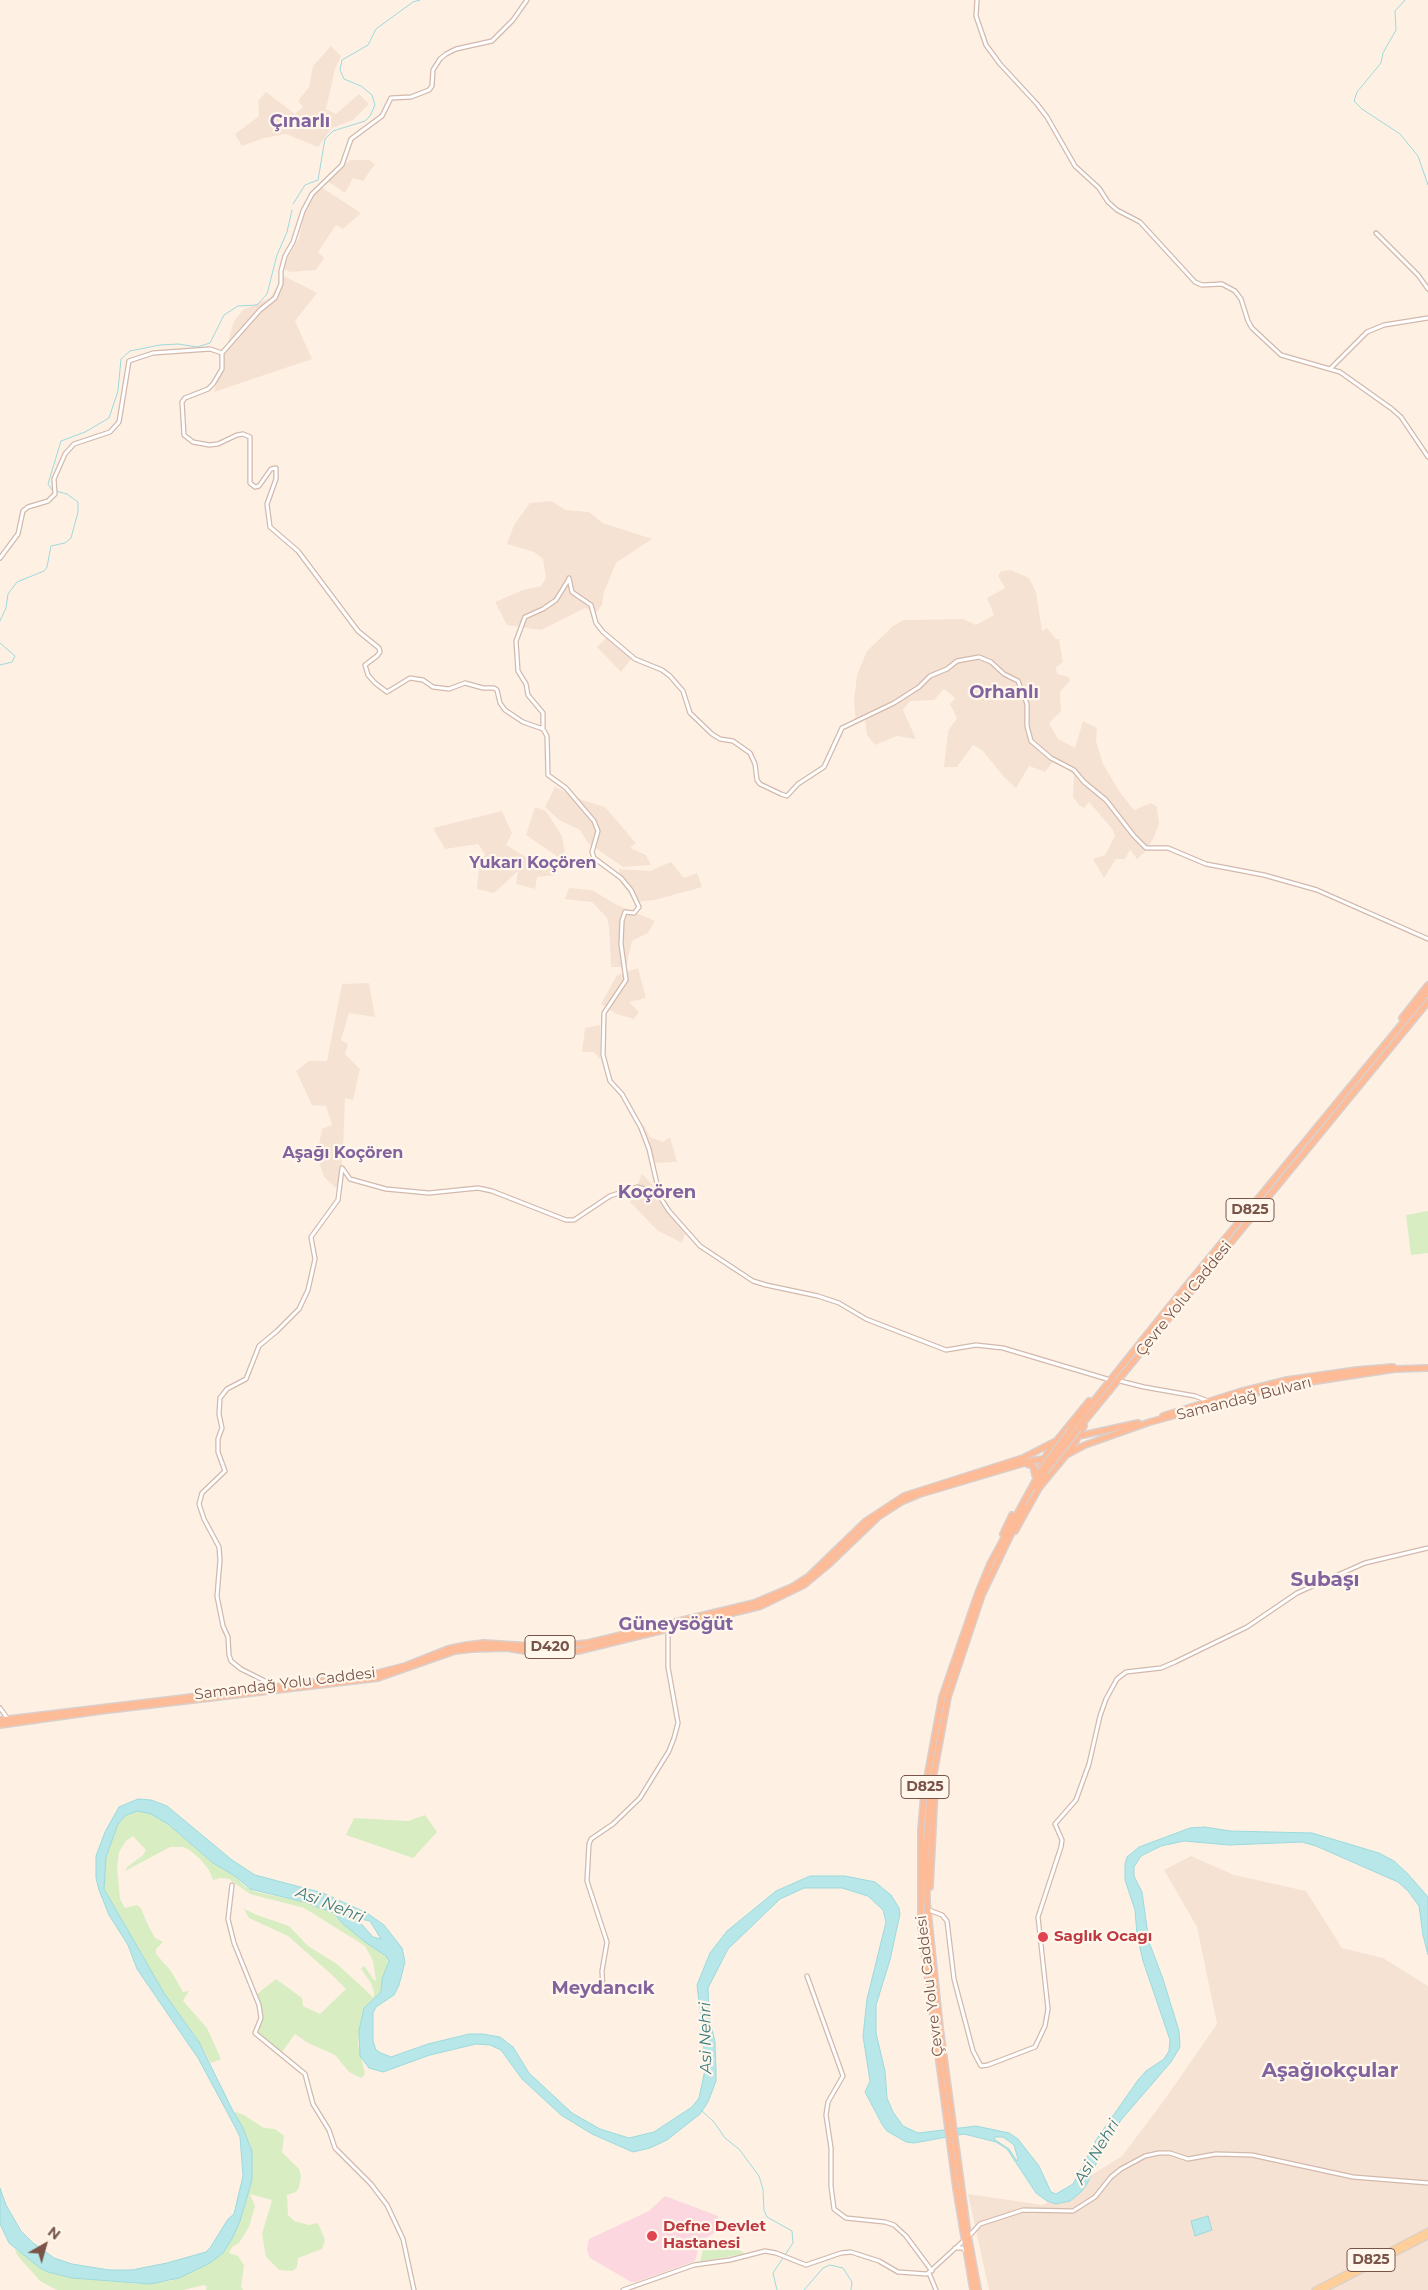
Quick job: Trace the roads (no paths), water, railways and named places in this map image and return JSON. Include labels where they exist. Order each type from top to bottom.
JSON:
[{"type":"highway","points":[[1393,1033],[1404,1015],[1428,985]]},
{"type":"highway","name":"Çevre Yolu Caddesi","points":[[978,2290],[966,2238],[921,1926],[920,1851],[924,1794],[942,1697],[978,1593],[1042,1472],[1072,1428],[1140,1342],[1428,992]]},
{"type":"highway","name":"Çevre Yolu Caddesi","points":[[1042,1472],[1428,1002]]},
{"type":"highway","points":[[1391,1047],[1428,1008]]},
{"type":"highway","points":[[998,1554],[1006,1525],[1049,1450],[1140,1342]]},
{"type":"highway","points":[[998,1554],[1039,1488],[1072,1448],[1084,1426],[1147,1344]]},
{"type":"highway","name":"Samandağ Bulvarı","points":[[1067,1440],[1144,1422],[1208,1401],[1287,1380],[1357,1370],[1428,1366]]},
{"type":"highway","name":"Samandağ Bulvarı","points":[[1066,1455],[1085,1445],[1150,1422],[1289,1385],[1428,1366]]},
{"type":"highway","points":[[1067,1440],[1072,1443],[1072,1448]]},
{"type":"highway","name":"D420","points":[[1056,1441],[1067,1440]]},
{"type":"highway","name":"Samandağ Yolu Caddesi","points":[[0,1725],[10,1721],[366,1676],[405,1666],[467,1645],[484,1643],[548,1647],[588,1644],[754,1604],[783,1592],[809,1576],[866,1521],[890,1503],[917,1490],[1022,1458],[1056,1441]]},
{"type":"highway","points":[[1059,1462],[1085,1445]]},
{"type":"highway","points":[[1049,1450],[1050,1455],[1054,1458]]},
{"type":"highway","name":"D420","points":[[1054,1458],[1066,1455]]},
{"type":"highway","name":"Samandağ Yolu Caddesi","points":[[0,1720],[10,1721],[100,1711],[378,1678],[404,1671],[455,1652],[472,1649],[507,1648],[537,1653],[578,1651],[761,1606],[804,1585],[828,1565],[867,1525],[903,1501],[1024,1463],[1046,1457],[1054,1458]]},
{"type":"highway","points":[[1024,1463],[1033,1466],[1035,1476]]},
{"type":"highway","name":"Çevre Yolu Caddesi","points":[[950,2123],[928,1910],[926,1851],[930,1794],[948,1697],[969,1632],[998,1554]]},
{"type":"highway","name":"Çevre Yolu Caddesi","points":[[966,2238],[966,2252],[973,2290]]},
{"type":"main road","name":"D825","points":[[1315,2290],[1428,2232]]},
{"type":"main road","name":"D825","points":[[1323,2290],[1428,2236]]},
{"type":"street","points":[[526,0],[512,20],[492,41],[456,49],[446,54],[440,59],[433,70],[432,86],[429,90],[411,97],[391,98],[382,116],[351,139],[342,165],[312,194],[303,211],[285,256],[281,271],[281,284],[275,298],[260,310],[222,352],[222,369],[213,384],[208,389],[185,398],[182,402],[184,436],[193,442],[209,445],[218,444],[237,435],[250,436],[252,486],[259,486],[271,468],[276,468],[276,479],[267,504],[270,527],[298,551],[358,631],[379,648],[380,652],[377,656],[365,666],[368,675],[387,692],[410,678],[423,680],[433,687],[449,689],[465,683],[483,688],[494,688],[497,690],[500,703],[505,710],[523,722],[543,728]]},
{"type":"street","points":[[977,0],[976,16],[986,45],[1000,64],[1038,104],[1075,166],[1099,188],[1108,202],[1117,210],[1140,222],[1195,282],[1202,286],[1222,284],[1235,291],[1241,299],[1252,328],[1274,350],[1281,355],[1331,368],[1356,382],[1392,409],[1401,417],[1428,457]]},
{"type":"street","points":[[1376,233],[1418,275],[1428,289]]},
{"type":"street","points":[[1331,368],[1367,332],[1384,325],[1428,318]]},
{"type":"street","points":[[0,558],[18,534],[23,511],[28,506],[48,501],[55,494],[54,479],[65,454],[74,444],[110,432],[119,422],[129,361],[153,353],[210,349],[222,352]]},
{"type":"street","points":[[1107,1379],[1003,1348],[976,1345],[946,1350],[866,1319],[839,1304],[818,1296],[753,1281],[700,1246],[669,1211],[660,1197],[649,1149],[641,1128],[622,1094],[610,1081],[603,1055],[604,1013],[626,980],[621,944],[622,920],[625,912],[634,913],[639,908],[631,890],[621,878],[594,858],[592,852],[598,831],[594,820],[566,788],[548,775],[548,736],[543,728],[542,713],[528,696],[526,684],[518,672],[516,641],[525,617],[543,609],[556,600],[569,578],[572,592],[592,605],[596,623],[602,632],[635,659],[662,670],[670,676],[683,691],[690,714],[712,734],[720,739],[733,742],[750,753],[760,784],[787,796],[798,784],[824,767],[842,728],[894,703],[919,687],[930,676],[947,669],[956,661],[979,658],[992,662],[1004,674],[1018,681],[1027,704],[1027,726],[1032,741],[1052,758],[1074,770],[1084,782],[1106,800],[1134,836],[1146,848],[1168,848],[1206,864],[1264,875],[1317,890],[1428,939]]},
{"type":"street","points":[[271,1687],[269,1683],[240,1669],[231,1662],[228,1637],[223,1626],[217,1596],[220,1560],[219,1547],[204,1519],[199,1504],[202,1493],[225,1471],[218,1452],[218,1439],[222,1428],[220,1398],[227,1389],[246,1379],[259,1346],[277,1331],[298,1309],[308,1290],[315,1259],[311,1237],[338,1200],[342,1168],[350,1179],[386,1189],[429,1193],[478,1188],[492,1191],[566,1220],[574,1220],[610,1196],[624,1190],[637,1187],[660,1197]]},
{"type":"street","points":[[1120,1381],[1144,1388],[1195,1396],[1208,1401]]},
{"type":"street","points":[[928,1910],[942,1915],[947,1921],[954,1979],[973,2051],[980,2066],[988,2065],[1035,2047],[1045,2026],[1048,2009],[1038,1917],[1062,1847],[1062,1840],[1056,1824],[1076,1800],[1089,1764],[1100,1716],[1106,1699],[1117,1679],[1126,1672],[1161,1668],[1175,1662],[1247,1627],[1296,1593],[1365,1563],[1428,1548]]},
{"type":"street","points":[[603,1991],[602,1971],[607,1942],[588,1881],[589,1844],[591,1839],[613,1824],[640,1798],[669,1751],[674,1738],[678,1723],[668,1668],[668,1628]]},
{"type":"street","points":[[0,1708],[10,1721]]},
{"type":"street","points":[[232,1885],[228,1919],[234,1943],[259,2005],[261,2018],[255,2033],[303,2071],[313,2104],[329,2130],[335,2148],[371,2184],[387,2205],[403,2239],[414,2290]]},
{"type":"street","points":[[807,1976],[843,2076],[828,2104],[826,2115],[831,2148],[830,2182],[834,2209],[846,2218],[885,2222],[894,2225],[906,2236],[930,2272],[936,2290]]},
{"type":"street","points":[[623,2290],[698,2264],[730,2260],[761,2252],[773,2252],[806,2265],[841,2253],[851,2252],[879,2261],[895,2272],[930,2272],[980,2224],[1013,2212],[1027,2210],[1046,2212],[1075,2210],[1095,2197],[1118,2171],[1145,2156],[1163,2152],[1188,2159],[1216,2154],[1246,2155],[1353,2177],[1428,2183]]},
{"type":"street","points":[[954,2248],[962,2248],[966,2252]]},
{"type":"water","name":"Asi Nehri","points":[[138,1799],[151,1800],[167,1806],[232,1860],[255,1875],[323,1893],[367,1913],[384,1925],[402,1948],[405,1962],[399,1985],[394,1995],[376,2007],[373,2013],[373,2041],[376,2050],[391,2057],[428,2044],[469,2034],[500,2037],[513,2047],[529,2073],[572,2113],[600,2129],[629,2138],[654,2132],[692,2107],[699,2098],[705,2070],[697,1985],[710,1953],[727,1931],[776,1891],[810,1876],[845,1876],[875,1882],[891,1895],[899,1908],[900,1914],[890,1960],[876,2005],[876,2033],[885,2071],[887,2098],[893,2112],[903,2126],[918,2133],[976,2126],[1009,2133],[1018,2139],[1039,2166],[1051,2192],[1056,2194],[1073,2184],[1096,2140],[1138,2080],[1146,2071],[1164,2059],[1169,2051],[1170,2040],[1143,1961],[1137,1935],[1135,1910],[1125,1880],[1127,1857],[1139,1847],[1190,1828],[1205,1827],[1230,1831],[1312,1833],[1379,1853],[1394,1861],[1428,1897],[1428,1955],[1419,1906],[1408,1891],[1398,1882],[1316,1846],[1302,1842],[1229,1845],[1184,1841],[1161,1846],[1141,1856],[1134,1867],[1134,1876],[1142,1892],[1149,1942],[1179,2031],[1180,2047],[1171,2062],[1121,2120],[1104,2146],[1087,2184],[1081,2192],[1070,2201],[1056,2204],[1047,2201],[1036,2193],[1007,2149],[996,2142],[964,2134],[914,2143],[906,2142],[887,2131],[883,2126],[865,2092],[870,2081],[863,2036],[867,1999],[886,1922],[883,1910],[868,1896],[842,1888],[804,1888],[780,1899],[728,1949],[708,1988],[709,2015],[715,2042],[716,2081],[708,2102],[700,2114],[667,2140],[650,2148],[633,2152],[592,2134],[561,2115],[522,2079],[501,2050],[490,2045],[476,2044],[430,2055],[383,2072],[369,2068],[360,2056],[359,2031],[364,2008],[381,1992],[382,1979],[389,1961],[386,1956],[342,1923],[334,1913],[304,1902],[250,1889],[235,1876],[213,1863],[168,1824],[151,1814],[138,1811],[126,1815],[118,1824],[106,1857],[104,1889],[164,1993],[199,2042],[243,2128],[252,2151],[252,2180],[240,2221],[233,2237],[223,2253],[210,2263],[179,2278],[150,2284],[72,2278],[40,2268],[9,2243],[0,2224],[0,2188],[6,2205],[21,2231],[32,2242],[54,2258],[72,2264],[109,2270],[132,2270],[206,2252],[228,2219],[234,2214],[243,2176],[240,2137],[233,2123],[198,2058],[137,1969],[128,1945],[109,1915],[99,1890],[96,1878],[96,1856],[105,1832],[119,1807]],"holes":[[[356,1918],[370,1921],[381,1939],[373,1937]],[[995,2137],[1003,2137],[1014,2145],[1017,2161],[1009,2149],[994,2139]]]},
{"type":"water","points":[[1208,2216],[1212,2230],[1195,2236],[1191,2221]]},
{"type":"waterway","points":[[293,204],[305,185],[318,180],[325,139],[333,131],[365,121],[370,116],[375,105],[372,95],[361,86],[344,79],[340,70],[342,60],[368,45],[376,29],[413,2],[420,0]]},
{"type":"waterway","points":[[1405,0],[1395,11],[1396,30],[1383,53],[1381,63],[1357,92],[1354,101],[1362,109],[1400,134],[1418,156],[1428,185]]},
{"type":"waterway","points":[[0,621],[6,608],[8,594],[17,582],[44,571],[47,567],[51,546],[65,543],[71,538],[78,512],[78,502],[67,494],[52,490],[48,484],[61,441],[85,432],[109,418],[118,391],[121,359],[130,351],[160,345],[178,344],[197,347],[210,343],[224,315],[238,306],[257,305],[267,294],[277,255],[287,232],[292,210]]},
{"type":"waterway","points":[[0,643],[15,656],[12,662],[0,665]]},
{"type":"waterway","points":[[702,2111],[714,2122],[725,2138],[739,2149],[759,2176],[763,2189],[764,2210],[767,2217],[792,2231],[793,2243],[773,2273],[777,2290]]},
{"type":"waterway","points":[[804,2290],[823,2268],[830,2265],[843,2268],[852,2282],[851,2290]]},
{"type":"place","name":"Saglık Ocagı","points":[[1043,1937]]},
{"type":"place","name":"Defne Devlet Hastanesi","points":[[652,2236]]},
{"type":"district","name":"Çınarlı","points":[[300,122]]},
{"type":"district","name":"Orhanlı","points":[[1004,693]]},
{"type":"district","name":"Yukarı Koçören","points":[[533,863]]},
{"type":"district","name":"Aşağı Koçören","points":[[343,1153]]},
{"type":"district","name":"Koçören","points":[[657,1193]]},
{"type":"district","name":"Subaşı","points":[[1325,1580]]},
{"type":"district","name":"Güneysöğüt","points":[[676,1625]]},
{"type":"district","name":"Meydancık","points":[[603,1989]]},
{"type":"district","name":"Aşağıokçular","points":[[1330,2071]]}]
